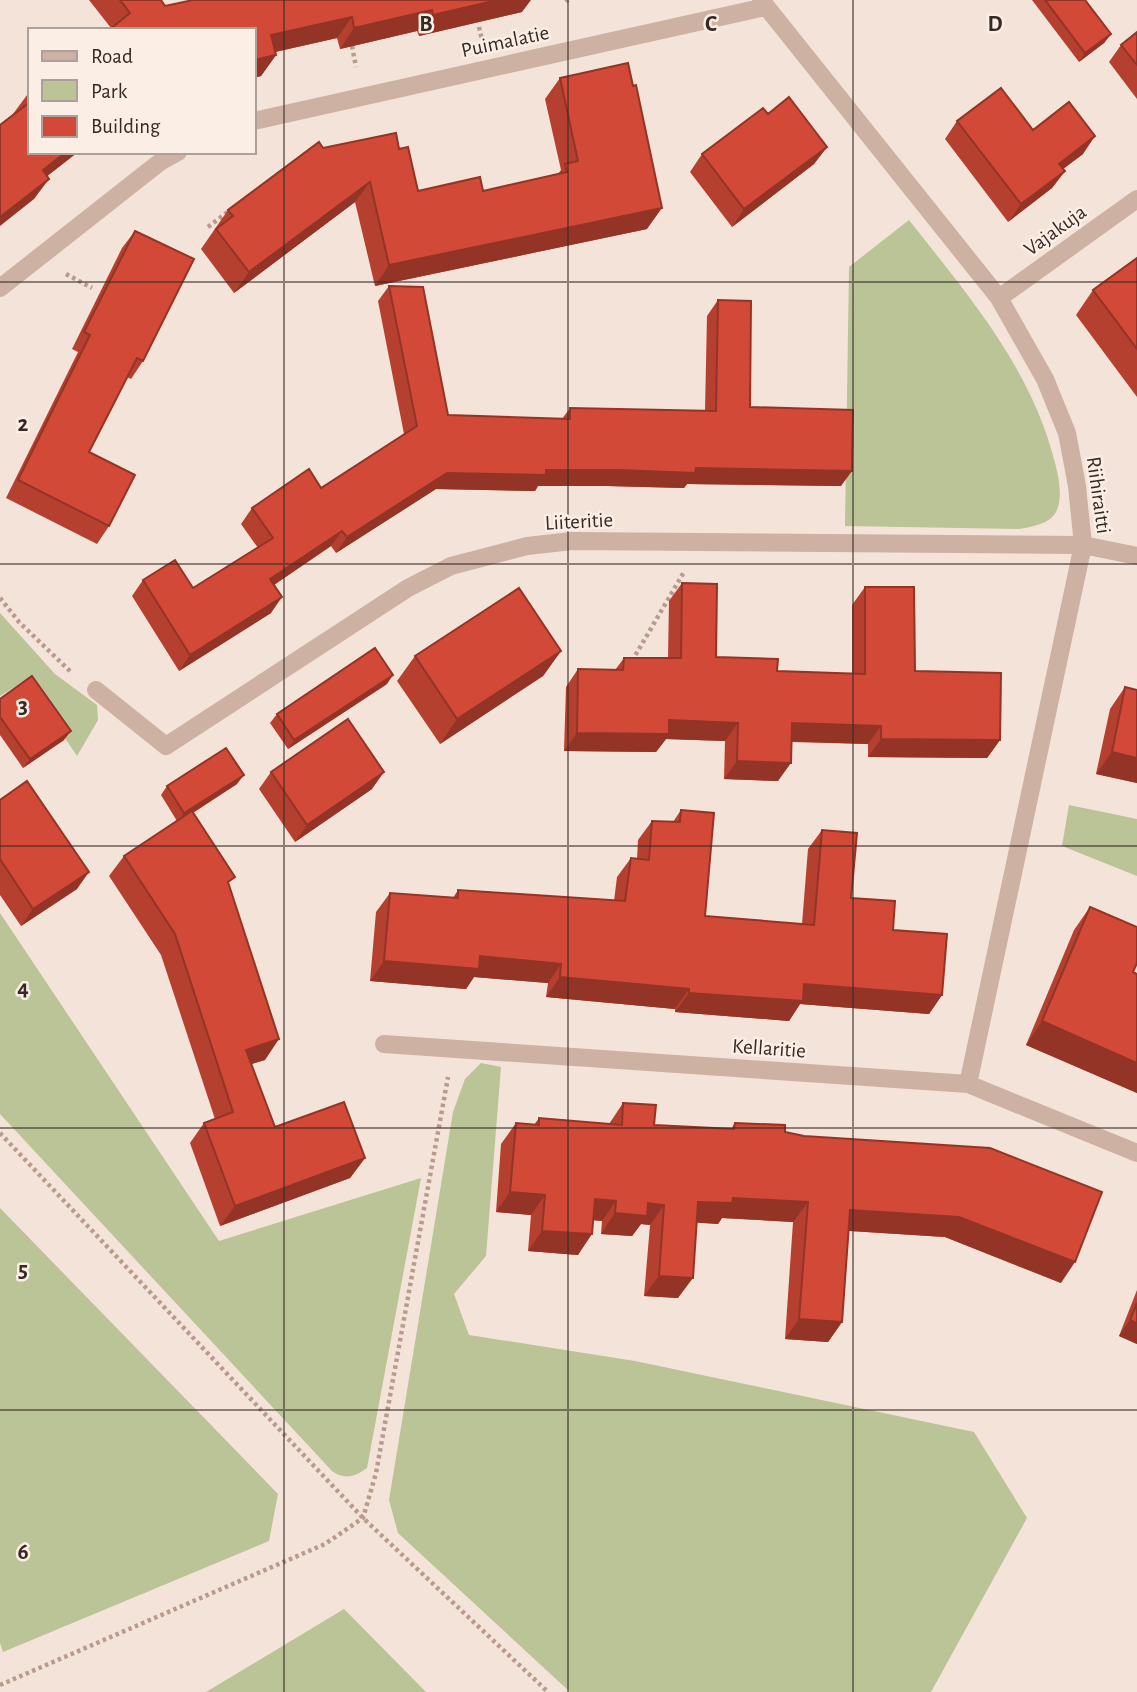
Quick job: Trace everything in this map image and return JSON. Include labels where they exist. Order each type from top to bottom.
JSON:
[{"type":"street","name":"Puimalatie","points":[[256,121],[763,4]]},
{"type":"street","name":"Riihiraitti","points":[[763,4],[999,298],[1045,379],[1066,433],[1077,486],[1083,545],[968,1084]]},
{"type":"street","points":[[0,288],[160,162],[174,154]]},
{"type":"street","name":"Vajakuja","points":[[999,298],[1137,199]]},
{"type":"street","name":"Liiteritie","points":[[96,690],[166,746],[408,588],[451,566],[527,546],[572,541],[1083,545],[1137,556]]},
{"type":"street","name":"Kellaritie","points":[[384,1044],[968,1084],[1137,1153]]},
{"type":"path","points":[[208,227],[240,203]]},
{"type":"path","points":[[630,664],[684,571]]},
{"type":"path","points":[[0,598],[19,622],[62,666],[96,690]]},
{"type":"path","points":[[0,1685],[325,1544],[363,1518],[376,1473],[453,1048]]},
{"type":"path","points":[[0,1133],[363,1518],[548,1692]]},
{"type":"green space","points":[[909,220],[975,305],[1031,396],[1045,429],[1057,469],[1060,490],[1057,510],[1051,518],[1042,523],[1019,529],[845,526],[849,267]]},
{"type":"green space","points":[[0,613],[55,674],[97,705],[98,720],[77,756],[26,680],[0,696]]},
{"type":"green space","points":[[1069,805],[1137,819],[1137,876],[1062,846]]},
{"type":"green space","points":[[0,913],[219,1241],[421,1178],[367,1468],[363,1471],[345,1476],[332,1471],[0,1114]]},
{"type":"green space","points":[[481,1063],[501,1067],[486,1256],[454,1294],[469,1335],[635,1361],[974,1432],[1027,1518],[931,1692],[570,1692],[398,1533],[389,1500],[453,1112],[465,1079]]},
{"type":"green space","points":[[0,1208],[278,1494],[269,1541],[3,1652],[0,1643]]},
{"type":"green space","points":[[344,1609],[426,1692],[206,1692]]},
{"type":"building","points":[[120,0],[161,0],[165,6],[193,0],[498,0],[433,15],[432,10],[354,28],[352,17],[271,35],[276,55],[256,60],[256,28],[111,28],[130,13]]},
{"type":"building","points":[[1045,0],[1085,0],[1111,34],[1085,53]]},
{"type":"building","points":[[1137,32],[1137,65],[1121,45]]},
{"type":"building","points":[[628,63],[633,86],[636,85],[662,208],[389,265],[370,182],[249,272],[216,229],[233,216],[228,210],[319,142],[323,148],[396,133],[399,149],[408,147],[418,191],[480,177],[483,191],[567,172],[565,164],[578,161],[560,78]]},
{"type":"building","points":[[1001,88],[1033,130],[1069,102],[1095,136],[1059,164],[1065,171],[1021,204],[957,121]]},
{"type":"building","points":[[789,97],[827,147],[744,209],[702,154],[763,108],[768,114]]},
{"type":"building","points":[[28,104],[28,154],[63,154],[43,170],[49,179],[0,217],[0,125]]},
{"type":"building","points":[[135,231],[194,259],[143,361],[137,358],[89,452],[135,475],[109,526],[18,480],[90,335],[84,332]]},
{"type":"building","points":[[1137,258],[1137,349],[1093,290]]},
{"type":"building","points":[[389,286],[423,287],[448,415],[570,419],[570,408],[716,411],[718,300],[751,301],[750,407],[853,410],[852,471],[696,468],[695,473],[546,470],[546,475],[447,473],[347,537],[342,531],[270,579],[282,597],[190,655],[143,580],[175,560],[193,588],[273,538],[252,508],[309,469],[321,488],[417,426]]},
{"type":"building","points":[[682,583],[717,584],[716,657],[778,659],[777,671],[865,674],[865,587],[914,587],[915,671],[1001,673],[1000,740],[881,739],[881,726],[792,723],[791,763],[737,761],[738,723],[669,720],[669,734],[577,733],[578,669],[623,670],[624,658],[681,658]]},
{"type":"building","points":[[519,588],[561,651],[457,719],[415,656]]},
{"type":"building","points":[[375,648],[393,675],[294,740],[277,714]]},
{"type":"building","points":[[32,676],[71,731],[30,759],[0,717],[0,699]]},
{"type":"building","points":[[1125,687],[1137,690],[1137,758],[1112,752]]},
{"type":"building","points":[[348,719],[384,772],[307,825],[271,772]]},
{"type":"building","points":[[226,748],[244,775],[184,813],[167,786]]},
{"type":"building","points":[[27,781],[89,872],[33,909],[0,859],[0,800]]},
{"type":"building","points":[[681,810],[714,813],[705,916],[814,925],[822,830],[857,833],[851,898],[895,901],[893,930],[947,934],[942,995],[804,984],[803,1001],[689,993],[689,989],[560,977],[561,964],[480,956],[479,969],[384,961],[390,893],[458,898],[458,890],[625,901],[631,858],[649,860],[652,821],[680,822]]},
{"type":"building","points":[[192,811],[235,877],[228,882],[279,1039],[246,1050],[275,1127],[344,1102],[365,1158],[235,1206],[204,1123],[233,1112],[175,934],[124,856]]},
{"type":"building","points":[[1090,907],[1137,927],[1137,963],[1133,972],[1137,974],[1137,1063],[1042,1021]]},
{"type":"building","points":[[623,1103],[656,1105],[654,1125],[734,1129],[735,1123],[785,1125],[785,1132],[804,1136],[990,1148],[1102,1192],[1075,1262],[959,1217],[850,1210],[842,1322],[799,1319],[808,1202],[733,1198],[732,1203],[698,1202],[693,1278],[659,1276],[664,1205],[648,1203],[647,1216],[615,1213],[616,1201],[595,1199],[592,1234],[542,1231],[545,1195],[510,1192],[516,1123],[539,1125],[539,1118],[622,1125]]},
{"type":"building","points":[[1137,1303],[1137,1323],[1130,1320]]}]
